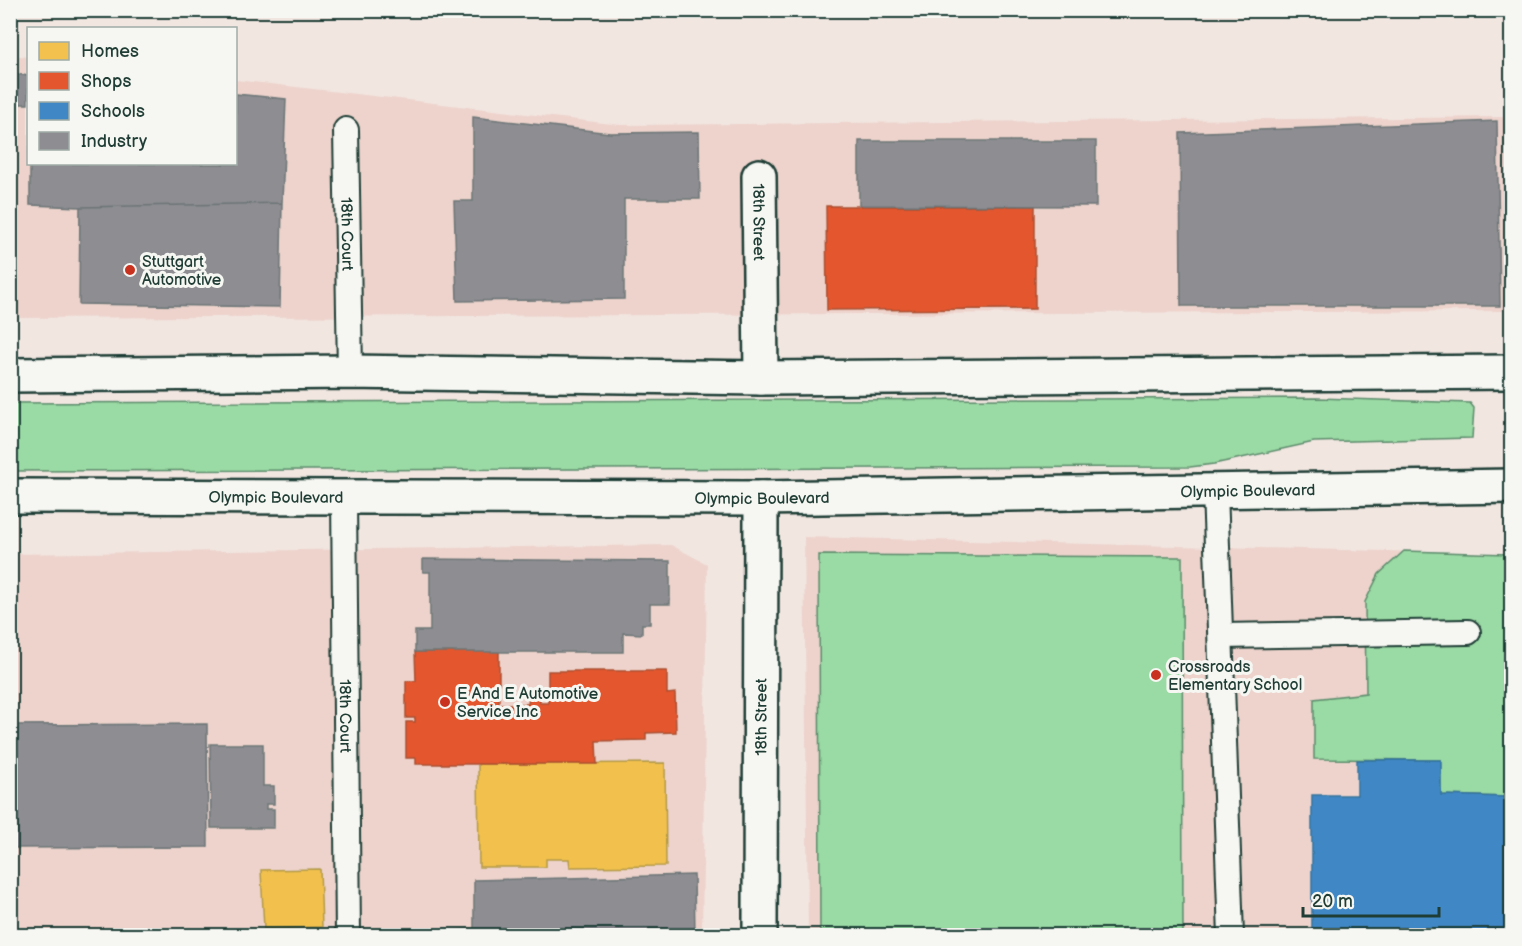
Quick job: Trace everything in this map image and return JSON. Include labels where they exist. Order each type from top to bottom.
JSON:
[{"type":"main road","name":"18th Street","points":[[759,176],[761,378]]},
{"type":"main road","points":[[10,375],[351,372],[761,378],[1512,372]]},
{"type":"main road","name":"Olympic Boulevard","points":[[10,496],[761,498],[1512,486]]},
{"type":"main road","name":"18th Street","points":[[760,936],[761,498]]},
{"type":"lane","name":"18th Court","points":[[346,130],[351,372]]},
{"type":"lane","points":[[1215,491],[1231,936]]},
{"type":"lane","name":"18th Court","points":[[344,497],[348,936]]},
{"type":"lane","points":[[1221,636],[1468,632]]},
{"type":"shaded area","points":[[10,55],[27,57],[27,165],[237,165],[237,80],[621,125],[1511,117],[1507,311],[11,318]]},
{"type":"shaded area","name":"Crossroads Elementary School","points":[[804,537],[1508,554],[1506,935],[808,935]]},
{"type":"shaded area","points":[[671,545],[707,564],[702,935],[11,935],[10,554]]},
{"type":"green space","points":[[1318,398],[1470,403],[1474,408],[1472,438],[1314,442],[1214,464],[1190,467],[11,471],[11,403]]},
{"type":"green space","points":[[1404,551],[1508,554],[1507,797],[1441,795],[1440,760],[1314,759],[1314,699],[1366,693],[1365,602],[1379,574]]},
{"type":"green space","points":[[819,555],[1182,557],[1183,935],[820,935]]},
{"type":"building: Homes","points":[[665,763],[666,866],[570,867],[569,859],[546,859],[546,867],[479,867],[478,764]]},
{"type":"building: Homes","points":[[320,869],[322,927],[264,929],[261,870]]},
{"type":"building: Shops","points":[[826,206],[1035,206],[1035,309],[827,310]]},
{"type":"building: Shops","points":[[499,651],[499,704],[528,704],[529,697],[540,697],[540,703],[548,703],[548,671],[667,671],[667,694],[675,693],[676,732],[646,733],[646,740],[596,741],[597,764],[416,764],[416,758],[406,758],[406,722],[415,722],[415,718],[406,718],[406,681],[416,681],[415,652]]},
{"type":"building: Schools","points":[[1357,760],[1441,760],[1441,795],[1507,797],[1505,936],[1312,936],[1312,795],[1357,795]]},
{"type":"building: Industry","points":[[10,73],[27,76],[27,104],[10,104]]},
{"type":"building: Industry","points":[[237,94],[286,99],[282,203],[80,207],[30,205],[30,165],[237,165]]},
{"type":"building: Industry","points":[[473,117],[610,133],[699,132],[700,199],[624,199],[624,299],[457,301],[454,201],[473,201]]},
{"type":"building: Industry","points":[[1497,121],[1500,306],[1181,306],[1180,133]]},
{"type":"building: Industry","points":[[859,141],[1096,141],[1096,206],[859,205]]},
{"type":"building: Industry","points":[[282,203],[280,307],[79,304],[80,207]]},
{"type":"building: Industry","points":[[423,559],[670,561],[670,604],[650,604],[650,624],[642,624],[642,634],[623,633],[623,652],[415,652],[415,631],[430,631],[430,572],[423,572]]},
{"type":"building: Industry","points":[[207,724],[208,847],[10,848],[10,725]]},
{"type":"building: Industry","points":[[210,744],[263,744],[263,786],[274,786],[274,804],[266,804],[266,809],[274,809],[274,828],[211,828]]},
{"type":"building: Industry","points":[[694,875],[695,936],[459,936],[459,930],[474,929],[474,880]]},
{"type":"place","name":"Stuttgart Automotive","points":[[130,270]]},
{"type":"place","name":"Crossroads Elementary School","points":[[1156,675]]},
{"type":"place","name":"E And E Automotive Service Inc","points":[[445,702]]}]
